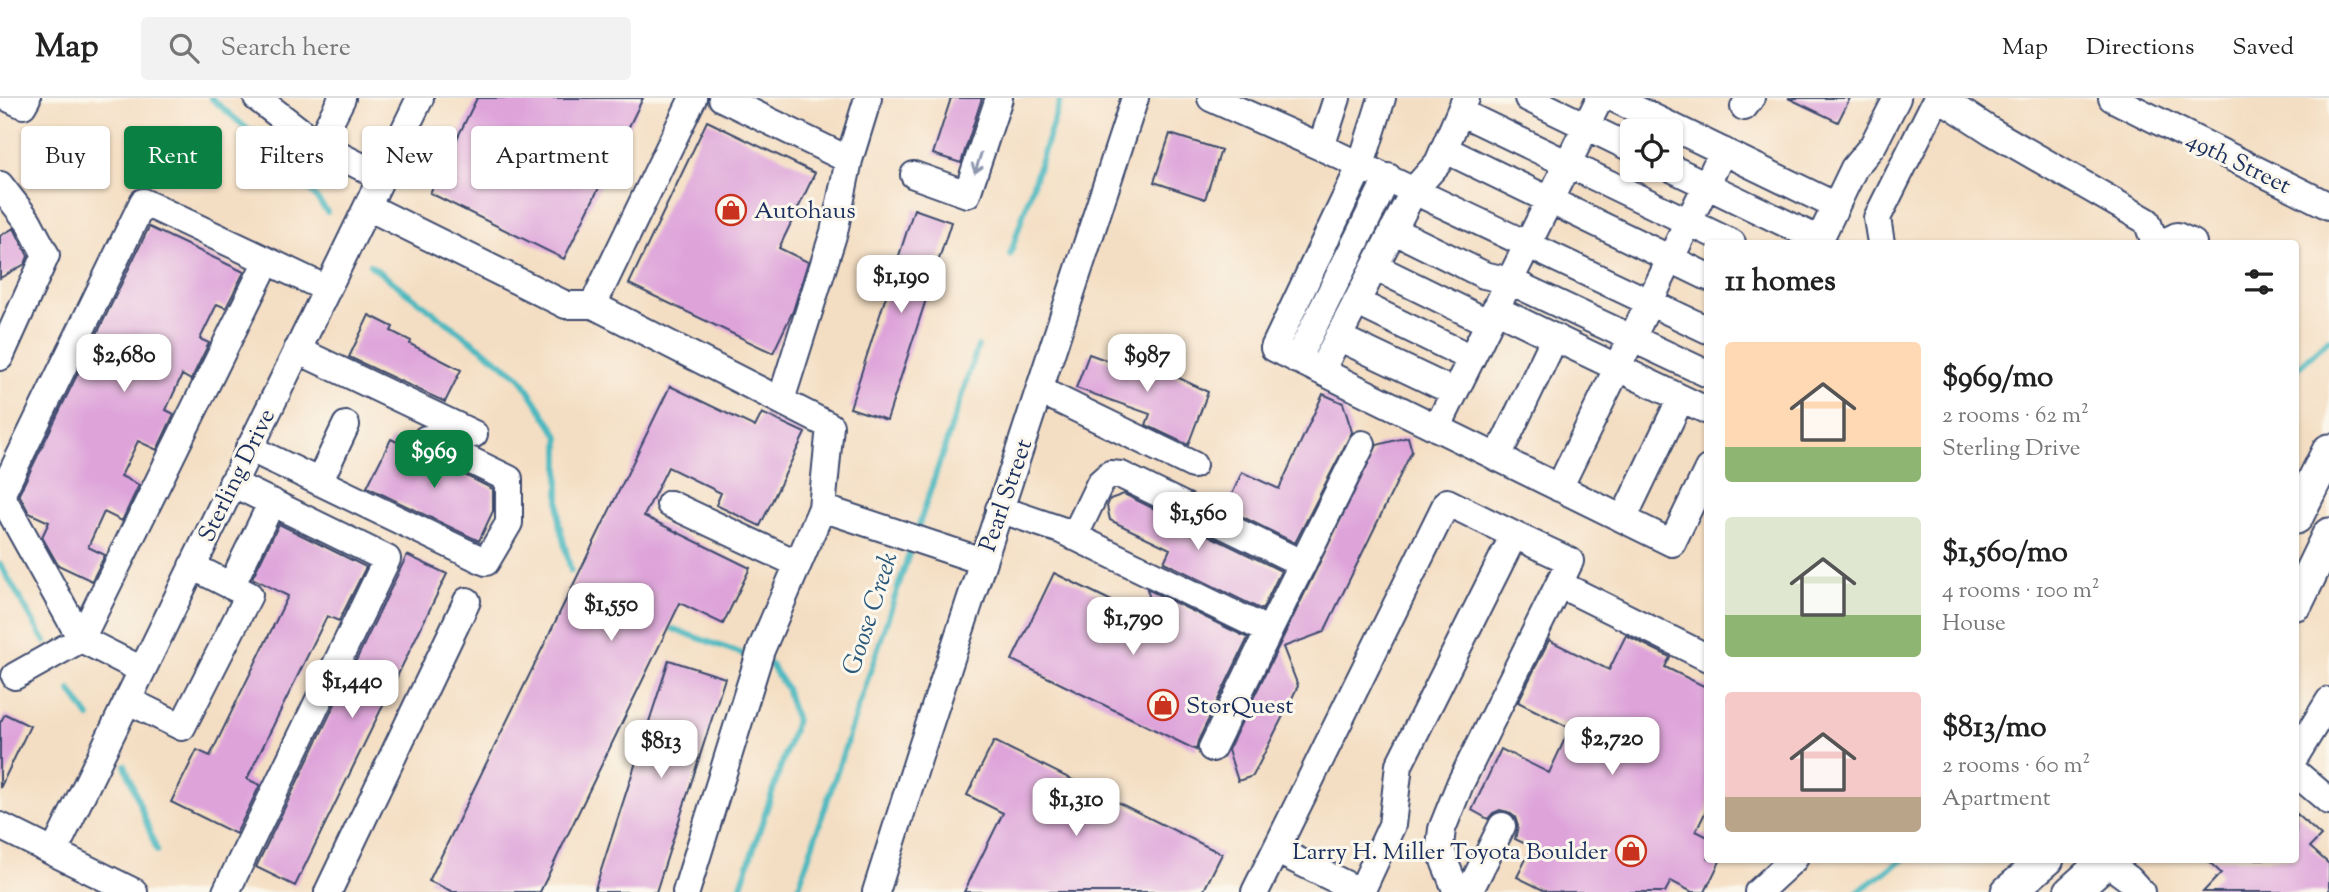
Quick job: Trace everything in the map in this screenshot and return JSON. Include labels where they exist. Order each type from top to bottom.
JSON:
[{"type":"main road","points":[[2299,511],[2329,451]]},
{"type":"main road","points":[[2299,597],[2329,535]]},
{"type":"main road","points":[[2008,892],[2042,863]]},
{"type":"main road","points":[[2071,892],[2106,868]]},
{"type":"street","points":[[9,98],[23,106],[27,98]]},
{"type":"street","points":[[257,98],[293,126]]},
{"type":"street","points":[[328,126],[342,98]]},
{"type":"street","name":"Sterling Drive","points":[[407,126],[421,98]]},
{"type":"street","points":[[593,304],[692,98]]},
{"type":"street","points":[[722,98],[849,160]]},
{"type":"street","points":[[781,400],[834,232],[849,160],[867,98]]},
{"type":"street","points":[[914,175],[967,194],[999,98]]},
{"type":"street","name":"Pearl Street","points":[[876,892],[1135,98]]},
{"type":"street","points":[[1211,98],[1388,177],[1704,328]]},
{"type":"street","points":[[1321,147],[1337,98]]},
{"type":"street","points":[[1382,98],[1361,165],[1273,348],[1672,542],[1704,477]]},
{"type":"street","points":[[1528,98],[1620,143]]},
{"type":"street","points":[[1437,428],[1600,98]]},
{"type":"street","points":[[1613,98],[1836,206]]},
{"type":"street","points":[[1820,240],[1854,168],[1873,145],[1897,98]]},
{"type":"street","points":[[1882,240],[1877,218],[1939,98],[2147,221],[2154,240]]},
{"type":"street","name":"49th Street","points":[[2112,98],[2329,206]]},
{"type":"street","points":[[1321,371],[1414,190],[1438,163],[1463,105],[1568,164],[1726,240]]},
{"type":"street","points":[[1873,145],[1905,161]]},
{"type":"street","points":[[1444,149],[1704,275]]},
{"type":"street","points":[[1559,488],[1723,151]]},
{"type":"street","points":[[1683,174],[1815,240]]},
{"type":"street","points":[[1297,360],[1388,177]]},
{"type":"street","points":[[0,185],[29,222],[46,256],[8,313],[0,356]]},
{"type":"street","name":"Sterling Drive","points":[[54,852],[376,189]]},
{"type":"street","points":[[142,670],[81,639],[1,495],[143,202],[327,289]]},
{"type":"street","points":[[368,207],[566,304],[593,304],[830,426],[822,508],[758,658],[686,892]]},
{"type":"street","points":[[1393,230],[1484,275],[1510,281],[1704,372]]},
{"type":"street","points":[[2169,240],[2177,236],[2186,240]]},
{"type":"street","points":[[15,676],[81,639],[267,261]]},
{"type":"street","points":[[1375,267],[1492,316],[1555,337],[1704,409]]},
{"type":"street","points":[[1356,302],[1471,358]]},
{"type":"street","points":[[1339,337],[1454,392]]},
{"type":"street","points":[[1497,457],[1555,337]]},
{"type":"street","points":[[297,350],[474,434]]},
{"type":"street","points":[[1039,390],[1193,465]]},
{"type":"street","points":[[1623,519],[1681,398]]},
{"type":"street","points":[[319,482],[346,425]]},
{"type":"street","points":[[249,448],[486,562],[509,523],[509,479],[426,439]]},
{"type":"street","points":[[1212,748],[1362,444]]},
{"type":"street","points":[[1074,537],[1100,483],[1110,474],[1121,475],[1303,564]]},
{"type":"street","points":[[226,892],[387,559],[232,483]]},
{"type":"street","points":[[231,586],[272,502]]},
{"type":"street","points":[[1261,890],[1276,850],[1447,502],[1570,561],[1460,784],[1442,829],[1440,846],[1457,892]]},
{"type":"street","points":[[670,504],[798,564]]},
{"type":"street","points":[[822,508],[982,561]]},
{"type":"street","points":[[999,509],[1074,537],[1269,631]]},
{"type":"street","points":[[1276,850],[1361,892],[1392,825],[1399,765],[1514,535]]},
{"type":"street","points":[[127,700],[182,727],[248,595],[192,566]]},
{"type":"street","points":[[1559,584],[1704,656]]},
{"type":"street","points":[[328,892],[467,601]]},
{"type":"street","points":[[2299,750],[2329,701]]},
{"type":"street","points":[[2299,776],[2329,801]]},
{"type":"street","points":[[0,826],[134,892]]},
{"type":"street","points":[[1469,892],[1502,826]]},
{"type":"street","points":[[1758,892],[1790,863]]},
{"type":"street","points":[[2106,868],[2129,879],[2141,892]]},
{"type":"building","points":[[477,98],[643,98],[629,126],[471,126],[471,189],[598,189],[564,259],[430,193],[432,189],[457,189],[457,138]]},
{"type":"building","points":[[951,98],[982,98],[961,163],[933,154]]},
{"type":"building","points":[[1788,98],[1850,98],[1838,122]]},
{"type":"building","name":"Autohaus","points":[[707,121],[815,173],[779,248],[808,262],[793,311],[773,353],[629,284]]},
{"type":"building","points":[[1170,134],[1221,150],[1205,199],[1154,182]]},
{"type":"building","points":[[914,209],[951,222],[887,420],[850,408]]},
{"type":"building","points":[[149,227],[244,272],[226,308],[217,304],[200,339],[209,343],[191,380],[182,375],[166,410],[174,414],[157,450],[138,441],[121,476],[139,485],[122,521],[104,512],[88,547],[105,555],[92,581],[58,565],[42,537],[49,522],[29,513],[19,494]]},
{"type":"building","points":[[14,228],[28,256],[25,264],[0,278],[0,236]]},
{"type":"building","points":[[369,315],[393,327],[391,331],[411,341],[410,344],[461,370],[445,402],[349,357]]},
{"type":"building","points":[[1089,354],[1128,368],[1132,355],[1208,392],[1188,445],[1146,425],[1150,414],[1076,388]]},
{"type":"building","points":[[670,386],[755,427],[762,413],[805,433],[760,526],[716,505],[721,493],[668,467],[644,516],[750,568],[723,624],[680,603],[540,892],[453,892],[429,881]]},
{"type":"building","points":[[1323,394],[1343,403],[1352,432],[1295,543],[1231,511],[1228,503],[1242,472],[1279,489]]},
{"type":"building","points":[[1408,437],[1412,451],[1324,632],[1283,647],[1298,686],[1253,776],[1238,781],[1228,750],[1377,445]]},
{"type":"building","points":[[391,439],[493,489],[493,511],[479,541],[367,487]]},
{"type":"building","points":[[1124,494],[1281,571],[1262,610],[1164,562],[1170,549],[1110,520],[1107,506],[1110,499]]},
{"type":"building","points":[[279,524],[366,567],[339,621],[327,616],[247,779],[260,785],[236,834],[171,802],[197,750],[210,756],[288,596],[252,578]]},
{"type":"building","points":[[407,555],[447,574],[295,886],[256,867]]},
{"type":"building","name":"StorQuest","points":[[1054,573],[1157,623],[1147,589],[1248,638],[1196,750],[1012,660]]},
{"type":"building","points":[[1626,635],[1670,657],[1665,667],[1704,686],[1704,815],[1696,831],[1704,835],[1704,863],[1719,863],[1705,892],[1692,892],[1671,881],[1665,892],[1547,892],[1517,877],[1532,847],[1515,839],[1518,826],[1515,817],[1500,810],[1488,819],[1472,810],[1501,749],[1549,773],[1570,728],[1518,702],[1549,640],[1609,670]]},
{"type":"building","points":[[669,660],[725,678],[656,892],[594,892]]},
{"type":"building","points":[[5,714],[30,726],[0,788],[0,723]]},
{"type":"building","points":[[994,741],[1222,854],[1203,892],[964,892],[1003,813],[967,795]]},
{"type":"building","points":[[2299,816],[2321,836],[2310,847],[2329,864],[2329,892],[2203,892],[2221,873],[2210,863],[2299,863]]},
{"type":"waterway","points":[[211,98],[294,169],[327,212]]},
{"type":"waterway","name":"Goose Creek","points":[[1010,255],[1061,98]]},
{"type":"waterway","points":[[370,265],[520,377],[559,437],[559,523],[571,571]]},
{"type":"waterway","points":[[2299,367],[2329,339]]},
{"type":"waterway","name":"Goose Creek","points":[[917,531],[978,346]]},
{"type":"waterway","name":"Goose Creek","points":[[797,892],[912,545]]},
{"type":"waterway","points":[[0,564],[45,642]]},
{"type":"waterway","points":[[673,629],[754,658]]},
{"type":"waterway","points":[[739,892],[796,721],[786,688],[771,665],[764,662]]},
{"type":"waterway","points":[[70,690],[89,717]]},
{"type":"waterway","points":[[125,765],[157,851]]},
{"type":"waterway","points":[[1857,892],[1898,863]]},
{"type":"place","name":"Autohaus","points":[[731,210]]},
{"type":"place","name":"StorQuest","points":[[1163,705]]},
{"type":"place","name":"Larry H. Miller Toyota Boulder","points":[[1631,851]]}]
